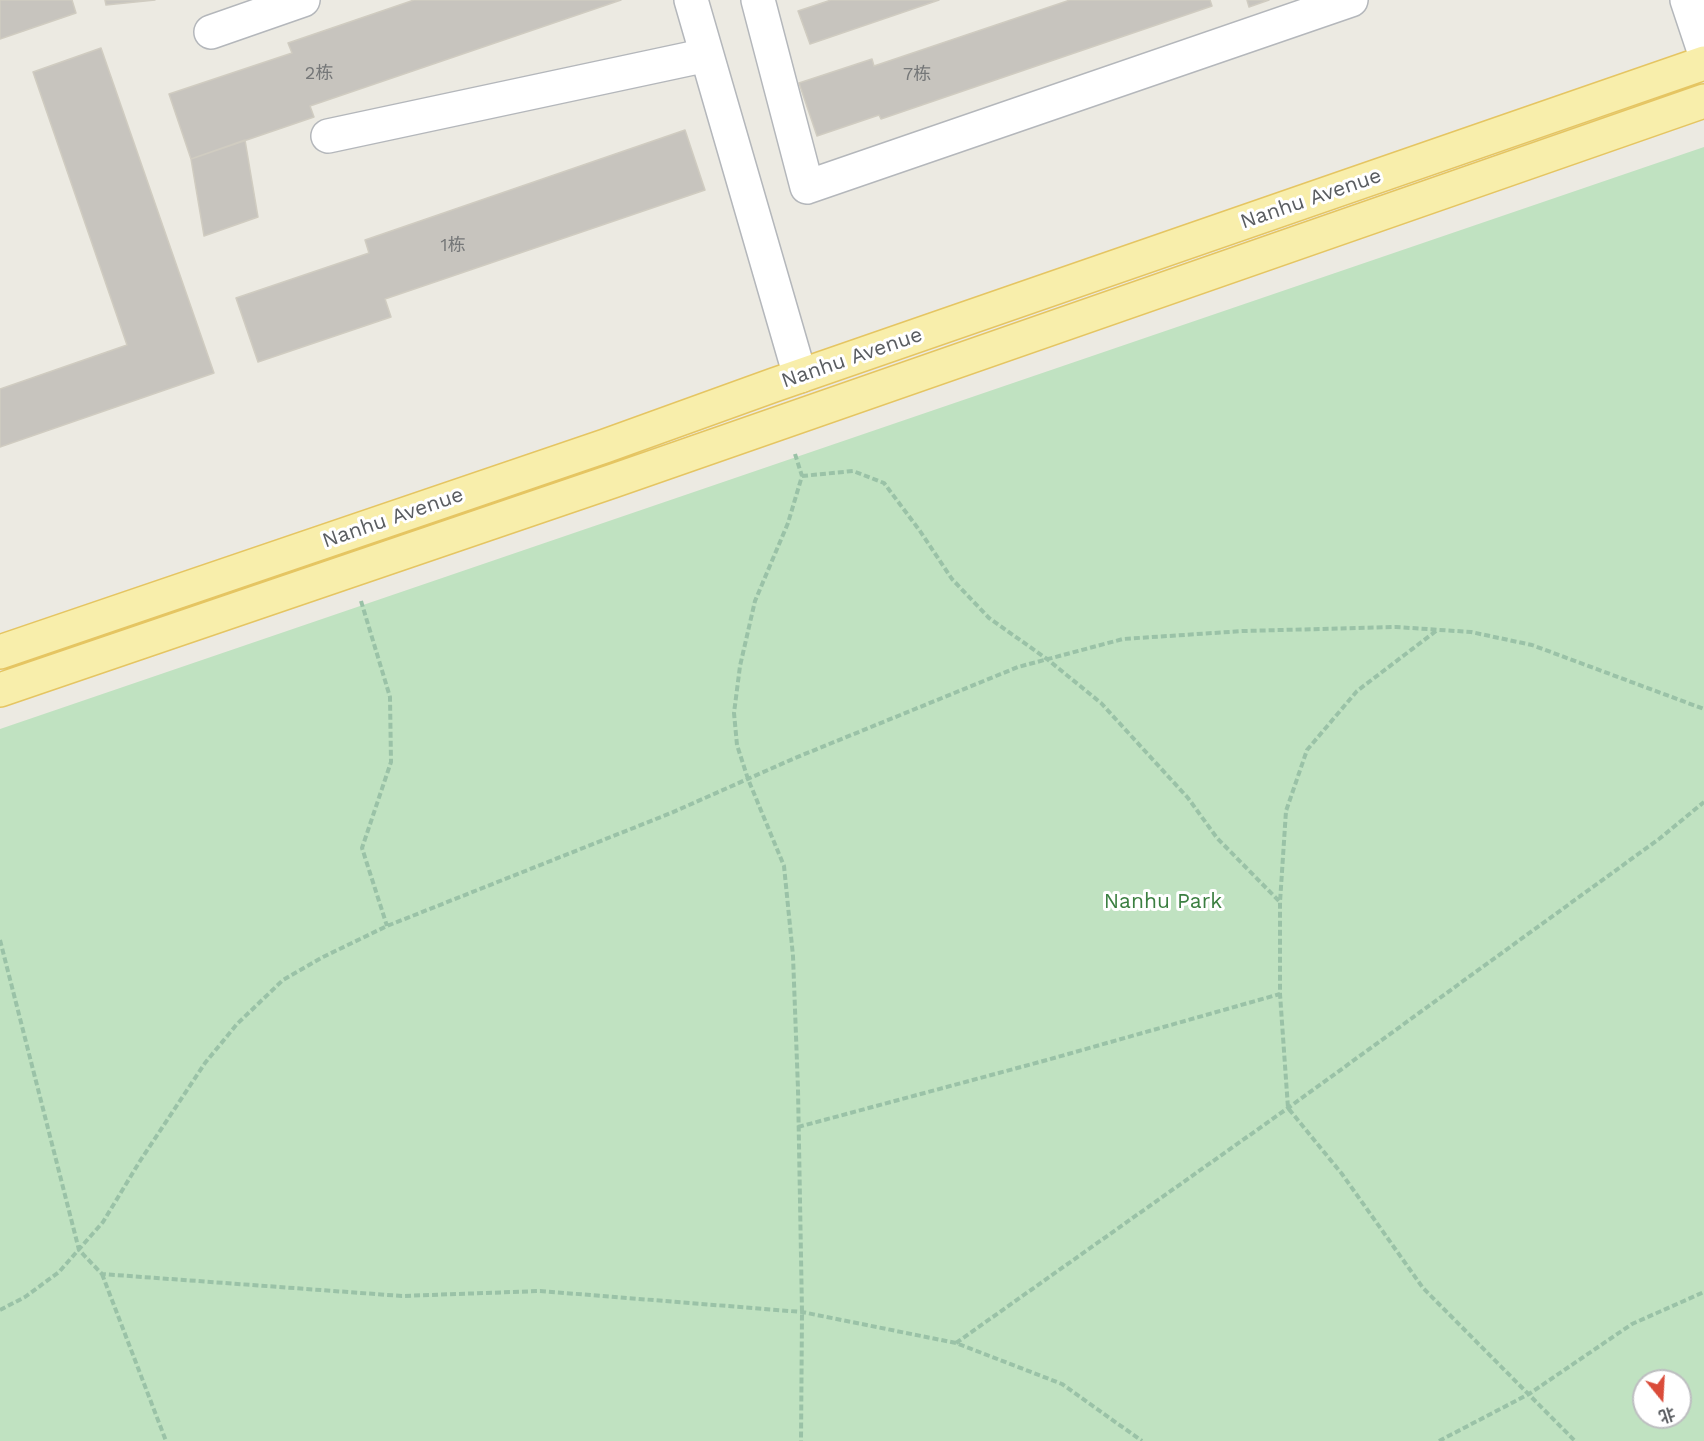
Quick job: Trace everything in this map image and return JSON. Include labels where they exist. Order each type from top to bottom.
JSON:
[{"type":"main road","name":"Nanhu Avenue","points":[[0,652],[583,453],[1704,63]]},
{"type":"main road","name":"Nanhu Avenue","points":[[0,690],[601,485],[1704,101]]},
{"type":"street","points":[[211,32],[303,0]]},
{"type":"street","points":[[692,0],[800,376]]},
{"type":"street","points":[[758,0],[807,187],[1351,0]]},
{"type":"street","points":[[1687,0],[1704,51]]},
{"type":"street","points":[[328,136],[707,55]]},
{"type":"path","points":[[793,447],[802,476],[789,523],[756,601],[740,666],[734,713],[737,745],[748,779],[784,866],[793,956],[802,1312],[801,1441]]},
{"type":"path","points":[[802,476],[853,471],[884,483],[952,579],[989,618],[1047,659],[1101,703],[1188,798],[1217,838],[1280,902]]},
{"type":"path","points":[[359,594],[390,698],[391,762],[362,848],[387,926]]},
{"type":"path","points":[[0,1310],[25,1298],[59,1272],[104,1222],[140,1161],[205,1063],[237,1024],[283,981],[323,957],[387,926],[671,813],[1018,667],[1123,639],[1243,631],[1396,627],[1471,632],[1532,645],[1704,709]]},
{"type":"path","points":[[1437,630],[1357,691],[1307,750],[1286,811],[1280,902],[1280,994],[1288,1108],[1342,1174],[1423,1288],[1575,1441]]},
{"type":"path","points":[[956,1343],[1288,1108],[1659,838],[1704,802]]},
{"type":"path","points":[[0,940],[79,1250],[102,1274],[166,1441]]},
{"type":"path","points":[[798,1127],[1280,994]]},
{"type":"path","points":[[102,1274],[402,1296],[540,1291],[802,1312],[956,1343],[1062,1384],[1142,1441]]},
{"type":"path","points":[[1439,1441],[1529,1394],[1632,1324],[1704,1292]]},
{"type":"green space","name":"Nanhu Park","points":[[1704,147],[1704,1441],[0,1441],[0,729]]},
{"type":"building","points":[[0,0],[72,0],[76,13],[0,39]]},
{"type":"building","points":[[105,0],[155,0],[106,5]]},
{"type":"building","points":[[414,0],[621,0],[310,106],[314,117],[191,159],[169,94],[292,53],[288,43]]},
{"type":"building","points":[[831,0],[939,0],[810,44],[798,11]]},
{"type":"building","points":[[1070,0],[1210,0],[1212,6],[881,119],[879,115],[817,136],[799,83],[872,59],[874,66]]},
{"type":"building","points":[[1247,0],[1269,0],[1249,7]]},
{"type":"building","points":[[101,48],[214,373],[0,447],[0,389],[127,345],[33,72]]},
{"type":"building","points":[[685,130],[705,190],[385,299],[391,317],[258,362],[236,298],[369,253],[365,240]]},
{"type":"building","points":[[245,140],[258,217],[204,236],[191,159]]}]
